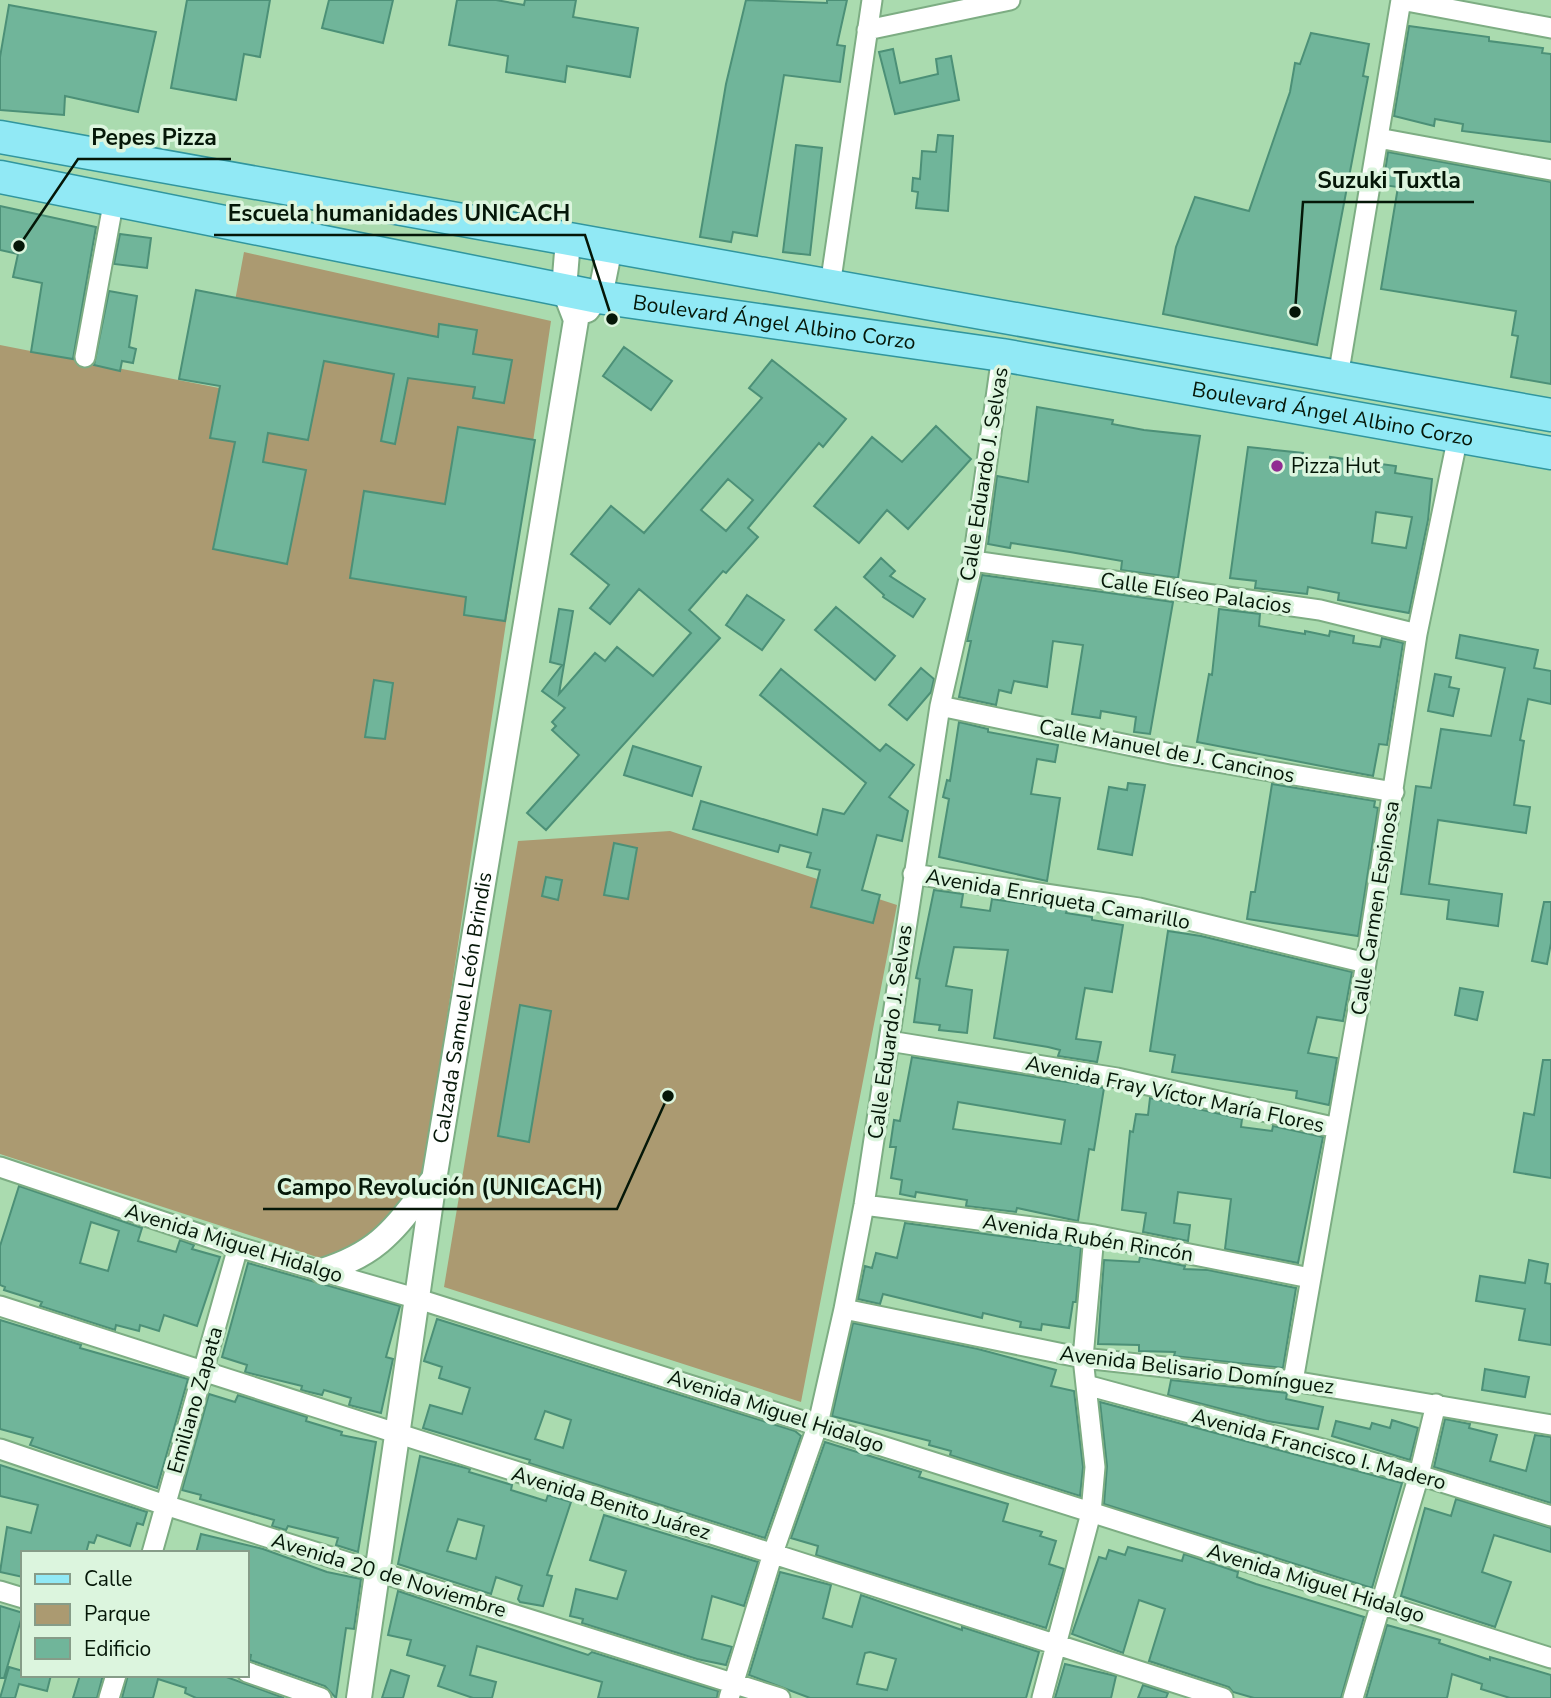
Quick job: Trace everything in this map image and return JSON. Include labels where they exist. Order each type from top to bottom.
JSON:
[{"type":"main road","name":"Boulevard Ángel Albino Corzo","points":[[0,137],[1551,415]]},
{"type":"main road","name":"Boulevard Ángel Albino Corzo","points":[[0,177],[598,297],[1002,355],[1551,453]]},
{"type":"street","points":[[830,286],[872,0]]},
{"type":"street","points":[[867,30],[1010,0]]},
{"type":"street","points":[[1338,377],[1401,0],[1551,28]]},
{"type":"street","points":[[1378,138],[1551,170]]},
{"type":"street","points":[[85,356],[114,199]]},
{"type":"street","points":[[568,240],[564,289],[576,320],[598,297],[610,247]]},
{"type":"street","name":"Calzada Samuel León Brindis","points":[[359,1698],[415,1298],[576,320]]},
{"type":"street","name":"Calle Eduardo J. Selvas","points":[[731,1690],[773,1553],[818,1424],[844,1309],[864,1205],[940,706],[973,561],[1002,355]]},
{"type":"street","name":"Calle Carmen Espinosa","points":[[1293,1381],[1366,963],[1418,634],[1458,436]]},
{"type":"street","name":"Calle Elíseo Palacios","points":[[973,561],[1320,610],[1418,634]]},
{"type":"street","name":"Calle Manuel de J. Cancinos","points":[[940,706],[1176,755],[1394,792]]},
{"type":"street","name":"Avenida Enriqueta Camarillo","points":[[913,874],[1139,908],[1366,963]]},
{"type":"street","name":"Avenida Fray Víctor María Flores","points":[[889,1041],[1117,1078],[1337,1128]]},
{"type":"street","name":"Avenida Miguel Hidalgo","points":[[0,1167],[238,1247],[415,1298],[818,1424],[1551,1658]]},
{"type":"street","points":[[322,1271],[356,1260],[379,1244],[434,1180]]},
{"type":"street","name":"Avenida Rubén Rincón","points":[[864,1205],[1094,1235],[1310,1278]]},
{"type":"street","points":[[1042,1698],[1091,1513],[1095,1467],[1083,1359],[1094,1235]]},
{"type":"street","name":"Emiliano Zapata","points":[[153,1551],[238,1247]]},
{"type":"street","name":"Avenida Benito Juárez","points":[[0,1306],[395,1435],[1223,1698]]},
{"type":"street","name":"Avenida Belisario Domínguez","points":[[844,1309],[1083,1359],[1293,1381],[1551,1425]]},
{"type":"street","name":"Avenida Francisco I. Madero","points":[[1086,1385],[1419,1475],[1551,1516]]},
{"type":"street","points":[[1353,1698],[1419,1475],[1436,1404]]},
{"type":"street","name":"Avenida 20 de Noviembre","points":[[0,1449],[166,1506],[378,1572],[731,1690],[780,1698]]},
{"type":"street","points":[[0,1591],[21,1597]]},
{"type":"street","points":[[248,1672],[321,1698]]},
{"type":"street","points":[[108,1698],[115,1677]]},
{"type":"green space","points":[[244,252],[551,321],[423,1179],[372,1238],[323,1259],[0,1154],[0,345],[219,388]]},
{"type":"green space","points":[[670,831],[897,905],[801,1402],[444,1287],[518,841]]},
{"type":"building","points":[[187,0],[270,0],[260,57],[244,54],[236,100],[171,88]]},
{"type":"building","points":[[329,0],[393,0],[383,43],[322,28]]},
{"type":"building","points":[[457,0],[496,0],[524,5],[525,0],[576,0],[573,17],[638,28],[630,77],[567,66],[565,82],[506,72],[508,56],[449,45]]},
{"type":"building","points":[[746,0],[827,3],[827,0],[847,0],[837,45],[845,46],[840,82],[784,75],[757,236],[733,232],[731,242],[700,237],[726,84]]},
{"type":"building","points":[[9,5],[156,32],[138,112],[65,96],[64,115],[0,110],[0,57]]},
{"type":"building","points":[[1409,26],[1489,37],[1489,41],[1543,48],[1542,53],[1551,54],[1551,142],[1462,131],[1463,124],[1435,119],[1434,126],[1394,116]]},
{"type":"building","points":[[1311,33],[1369,44],[1363,76],[1368,77],[1317,345],[1163,314],[1176,247],[1195,197],[1249,211],[1290,92],[1295,63],[1300,64]]},
{"type":"building","points":[[893,49],[900,83],[938,74],[936,59],[951,56],[959,100],[895,114],[879,52]]},
{"type":"building","points":[[938,135],[953,136],[948,211],[916,208],[918,192],[912,191],[913,178],[920,179],[922,151],[936,152]]},
{"type":"building","points":[[796,145],[822,148],[810,255],[783,252]]},
{"type":"building","points":[[1388,152],[1551,182],[1551,384],[1511,377],[1518,336],[1512,335],[1516,311],[1381,289],[1398,187],[1383,185]]},
{"type":"building","points":[[0,206],[96,227],[73,359],[31,352],[42,283],[13,277],[18,254],[0,250]]},
{"type":"building","points":[[120,234],[151,238],[147,268],[114,264]]},
{"type":"building","points":[[196,290],[438,337],[439,324],[477,330],[473,354],[512,360],[504,403],[473,398],[475,387],[408,378],[395,444],[381,441],[394,374],[324,361],[308,440],[268,433],[263,462],[306,470],[287,564],[213,549],[235,442],[210,438],[220,386],[179,379]]},
{"type":"building","points":[[109,291],[137,296],[129,347],[136,349],[133,363],[122,361],[120,371],[94,365]]},
{"type":"building","points":[[624,347],[672,381],[651,410],[603,376]]},
{"type":"building","points":[[772,360],[846,419],[823,447],[819,443],[748,528],[758,537],[689,610],[720,638],[546,830],[527,813],[579,755],[552,730],[556,726],[552,722],[565,708],[542,691],[562,665],[550,662],[559,609],[573,611],[559,694],[595,653],[605,661],[617,647],[653,676],[691,633],[639,589],[610,624],[590,608],[609,585],[571,554],[611,506],[644,533],[762,398],[749,388]],"holes":[[[728,479],[753,500],[726,531],[701,510]]]},
{"type":"building","points":[[1037,407],[1113,420],[1112,424],[1144,430],[1200,436],[1178,578],[1121,570],[1122,561],[1011,543],[1010,548],[988,544],[997,476],[1028,482]]},
{"type":"building","points":[[936,426],[971,459],[908,529],[887,510],[859,543],[814,506],[872,437],[902,462]]},
{"type":"building","points":[[458,427],[535,440],[505,621],[464,615],[466,597],[350,578],[364,491],[445,504]]},
{"type":"building","points":[[1248,447],[1303,453],[1301,467],[1328,471],[1330,457],[1396,466],[1395,473],[1432,479],[1428,520],[1409,613],[1338,600],[1339,593],[1308,587],[1307,594],[1255,588],[1256,581],[1230,578]],"holes":[[[1376,512],[1412,517],[1406,548],[1372,543]]]},
{"type":"building","points":[[881,558],[895,571],[890,576],[925,599],[913,617],[883,597],[884,595],[864,577]]},
{"type":"building","points":[[982,575],[1173,602],[1150,734],[1134,732],[1136,717],[1101,711],[1100,718],[1072,714],[1083,645],[1053,641],[1047,687],[1014,681],[1011,693],[999,690],[996,705],[959,697],[971,641],[967,641]]},
{"type":"building","points":[[747,595],[784,620],[762,650],[726,625]]},
{"type":"building","points":[[836,607],[895,656],[875,680],[815,630]]},
{"type":"building","points":[[1219,609],[1260,614],[1259,626],[1329,636],[1330,631],[1354,636],[1353,643],[1380,647],[1382,638],[1403,643],[1387,745],[1379,744],[1373,776],[1197,742],[1209,674],[1212,675]]},
{"type":"building","points":[[1460,635],[1538,650],[1534,668],[1551,671],[1551,704],[1528,699],[1520,740],[1524,741],[1514,805],[1530,807],[1526,833],[1438,820],[1429,884],[1502,894],[1498,926],[1447,919],[1449,900],[1401,894],[1416,786],[1431,788],[1441,729],[1491,736],[1505,668],[1456,658]]},
{"type":"building","points":[[921,668],[934,679],[931,692],[907,720],[889,705]]},
{"type":"building","points":[[781,669],[880,751],[886,744],[914,765],[889,797],[908,811],[902,841],[877,835],[862,890],[880,895],[873,923],[811,907],[820,870],[807,867],[811,853],[780,845],[778,852],[693,829],[701,801],[817,835],[823,809],[844,814],[866,783],[760,695]]},
{"type":"building","points":[[1435,674],[1451,677],[1449,687],[1459,689],[1453,716],[1428,711]]},
{"type":"building","points":[[374,680],[393,683],[385,739],[365,737]]},
{"type":"building","points":[[959,722],[988,729],[988,732],[1058,745],[1055,762],[1037,759],[1031,794],[1060,798],[1047,881],[939,857],[949,799],[943,797],[947,780],[950,781]]},
{"type":"building","points":[[633,746],[701,767],[692,796],[624,775]]},
{"type":"building","points":[[1128,783],[1145,785],[1132,855],[1098,849],[1109,787],[1127,790]]},
{"type":"building","points":[[1272,784],[1375,801],[1374,807],[1378,808],[1358,936],[1247,919],[1251,892],[1255,892]]},
{"type":"building","points":[[614,843],[637,848],[628,899],[604,895]]},
{"type":"building","points":[[546,877],[562,880],[558,900],[542,896]]},
{"type":"building","points":[[934,890],[963,894],[961,907],[990,911],[992,899],[1067,910],[1066,913],[1092,917],[1092,920],[1123,925],[1112,992],[1085,988],[1076,1039],[1101,1042],[1097,1062],[1058,1056],[1060,1050],[1048,1047],[994,1038],[1008,950],[954,947],[946,986],[972,990],[967,1033],[939,1030],[940,1025],[914,1022],[920,979],[916,978]]},
{"type":"building","points":[[1544,902],[1551,902],[1551,943],[1547,964],[1532,961]]},
{"type":"building","points":[[1168,931],[1201,936],[1352,972],[1343,1021],[1317,1017],[1308,1053],[1337,1058],[1329,1105],[1296,1098],[1297,1091],[1172,1072],[1175,1055],[1150,1051]]},
{"type":"building","points":[[1460,988],[1483,992],[1477,1020],[1455,1015]]},
{"type":"building","points":[[520,1005],[551,1011],[529,1142],[498,1136]]},
{"type":"building","points":[[912,1057],[1104,1088],[1094,1150],[1089,1149],[1078,1221],[1017,1208],[1016,1212],[966,1206],[967,1200],[916,1192],[915,1197],[900,1194],[902,1180],[891,1178],[896,1147],[890,1147],[894,1120],[900,1121]],"holes":[[[958,1102],[1065,1120],[1061,1144],[953,1129]]]},
{"type":"building","points":[[1543,1060],[1551,1060],[1551,1178],[1514,1172],[1524,1113],[1534,1115]]},
{"type":"building","points":[[1150,1098],[1242,1119],[1241,1127],[1272,1131],[1273,1126],[1323,1137],[1298,1263],[1225,1249],[1231,1199],[1178,1192],[1174,1223],[1190,1225],[1188,1241],[1143,1232],[1146,1213],[1122,1210],[1130,1131],[1133,1132],[1136,1114],[1148,1115]]},
{"type":"building","points":[[19,1186],[142,1228],[138,1241],[176,1252],[180,1240],[194,1245],[192,1249],[220,1257],[197,1326],[164,1315],[159,1331],[140,1325],[139,1331],[116,1325],[115,1330],[40,1306],[42,1302],[4,1290],[5,1287],[0,1285],[0,1246]],"holes":[[[91,1222],[119,1231],[108,1271],[80,1263]]]},
{"type":"building","points":[[905,1223],[1081,1247],[1076,1302],[1073,1302],[1069,1328],[1042,1324],[1041,1330],[1020,1327],[1021,1322],[983,1313],[982,1318],[883,1294],[880,1304],[858,1299],[865,1266],[872,1268],[876,1253],[897,1258]]},
{"type":"building","points":[[1140,1257],[1185,1266],[1184,1269],[1208,1270],[1296,1288],[1283,1368],[1174,1356],[1175,1352],[1139,1351],[1139,1345],[1098,1344],[1104,1260],[1139,1262]]},
{"type":"building","points":[[1529,1260],[1548,1264],[1545,1283],[1551,1284],[1551,1345],[1519,1340],[1525,1309],[1476,1301],[1480,1276],[1525,1283]]},
{"type":"building","points":[[248,1263],[400,1306],[386,1357],[393,1359],[381,1413],[349,1405],[351,1398],[324,1390],[322,1395],[301,1390],[302,1386],[245,1372],[247,1365],[222,1357]]},
{"type":"building","points":[[437,1319],[795,1431],[801,1436],[765,1538],[529,1463],[530,1460],[423,1428],[430,1405],[462,1414],[470,1388],[439,1378],[442,1367],[424,1361]],"holes":[[[545,1411],[571,1420],[563,1448],[535,1439]]]},
{"type":"building","points":[[0,1320],[81,1345],[80,1348],[188,1379],[157,1488],[30,1445],[33,1438],[0,1429]]},
{"type":"building","points":[[853,1323],[978,1349],[1056,1370],[1051,1386],[1074,1391],[1083,1467],[1080,1496],[950,1455],[951,1451],[929,1445],[930,1441],[832,1416]]},
{"type":"building","points":[[1485,1369],[1529,1377],[1525,1397],[1482,1390]]},
{"type":"building","points":[[1171,1380],[1287,1393],[1286,1399],[1323,1407],[1318,1429],[1267,1421],[1168,1395]]},
{"type":"building","points":[[209,1394],[235,1402],[238,1395],[307,1417],[306,1421],[342,1432],[341,1435],[376,1442],[358,1552],[336,1545],[338,1538],[288,1526],[286,1530],[272,1526],[274,1520],[200,1499],[201,1495],[182,1490]]},
{"type":"building","points":[[1100,1402],[1402,1483],[1372,1588],[1104,1504],[1107,1466]]},
{"type":"building","points":[[1445,1419],[1470,1424],[1469,1428],[1497,1435],[1490,1461],[1526,1471],[1535,1435],[1551,1437],[1551,1503],[1434,1467]]},
{"type":"building","points":[[1392,1420],[1418,1428],[1410,1460],[1332,1436],[1336,1421],[1370,1429],[1372,1423],[1390,1428]]},
{"type":"building","points":[[825,1442],[921,1472],[919,1477],[1008,1504],[1003,1521],[1042,1532],[1040,1536],[1056,1541],[1049,1564],[1064,1569],[1046,1628],[816,1555],[818,1546],[791,1538]]},
{"type":"building","points":[[420,1456],[470,1469],[469,1472],[512,1485],[511,1490],[546,1501],[548,1495],[571,1502],[547,1575],[552,1576],[543,1606],[520,1602],[518,1599],[522,1586],[496,1577],[491,1594],[398,1564]],"holes":[[[458,1519],[484,1526],[476,1559],[447,1551]]]},
{"type":"building","points":[[0,1465],[147,1512],[143,1525],[137,1523],[130,1546],[97,1535],[94,1543],[89,1542],[87,1551],[21,1551],[21,1577],[0,1572],[7,1527],[31,1533],[38,1505],[0,1496]]},
{"type":"building","points":[[1456,1499],[1551,1528],[1551,1552],[1494,1535],[1482,1572],[1511,1582],[1495,1627],[1401,1596],[1425,1508],[1451,1516]]},
{"type":"building","points":[[604,1515],[758,1562],[744,1606],[712,1596],[702,1639],[732,1647],[726,1665],[697,1659],[582,1623],[583,1619],[570,1616],[576,1589],[617,1599],[626,1571],[590,1560]]},
{"type":"building","points":[[201,1534],[263,1549],[327,1572],[361,1579],[354,1629],[346,1628],[336,1698],[325,1686],[250,1660],[248,1551],[197,1551]]},
{"type":"building","points":[[1128,1547],[1182,1561],[1184,1554],[1238,1572],[1237,1577],[1256,1584],[1364,1617],[1341,1698],[1254,1698],[1149,1661],[1165,1609],[1139,1600],[1123,1653],[1072,1634],[1099,1557],[1106,1559],[1109,1550],[1125,1555]]},
{"type":"building","points":[[780,1572],[831,1585],[823,1618],[852,1627],[861,1595],[962,1630],[962,1627],[1039,1652],[1026,1698],[810,1698],[749,1675]],"holes":[[[865,1653],[896,1659],[887,1690],[857,1684]]]},
{"type":"building","points":[[398,1591],[588,1655],[592,1652],[718,1691],[717,1698],[598,1698],[602,1682],[477,1646],[470,1675],[496,1682],[492,1698],[473,1698],[438,1686],[445,1666],[407,1655],[411,1640],[388,1635]]},
{"type":"building","points":[[0,1606],[21,1612],[21,1620],[4,1678],[0,1678]]},
{"type":"building","points":[[1387,1625],[1440,1640],[1439,1643],[1490,1660],[1490,1657],[1551,1675],[1551,1698],[1510,1698],[1481,1689],[1482,1684],[1452,1674],[1447,1698],[1366,1698]]},
{"type":"building","points":[[1065,1664],[1116,1676],[1111,1698],[1055,1698]]},
{"type":"building","points":[[9,1667],[21,1670],[21,1677],[50,1677],[47,1691],[19,1684],[15,1698],[0,1698]]},
{"type":"building","points":[[391,1670],[409,1676],[403,1698],[382,1698]]},
{"type":"building","points":[[79,1677],[102,1677],[97,1698],[73,1698]]},
{"type":"building","points":[[127,1677],[226,1677],[284,1698],[196,1698],[185,1693],[186,1688],[158,1679],[153,1698],[122,1698]]},
{"type":"building","points":[[1143,1685],[1168,1693],[1166,1698],[1138,1698]]},
{"type":"place","name":"Pepes Pizza","points":[[19,246]]},
{"type":"place","name":"Suzuki Tuxtla","points":[[1295,312]]},
{"type":"place","name":"Escuela humanidades UNICACH","points":[[612,319]]},
{"type":"place","name":"Pizza Hut","points":[[1277,466]]},
{"type":"place","name":"Campo Revolución (UNICACH)","points":[[668,1096]]}]
